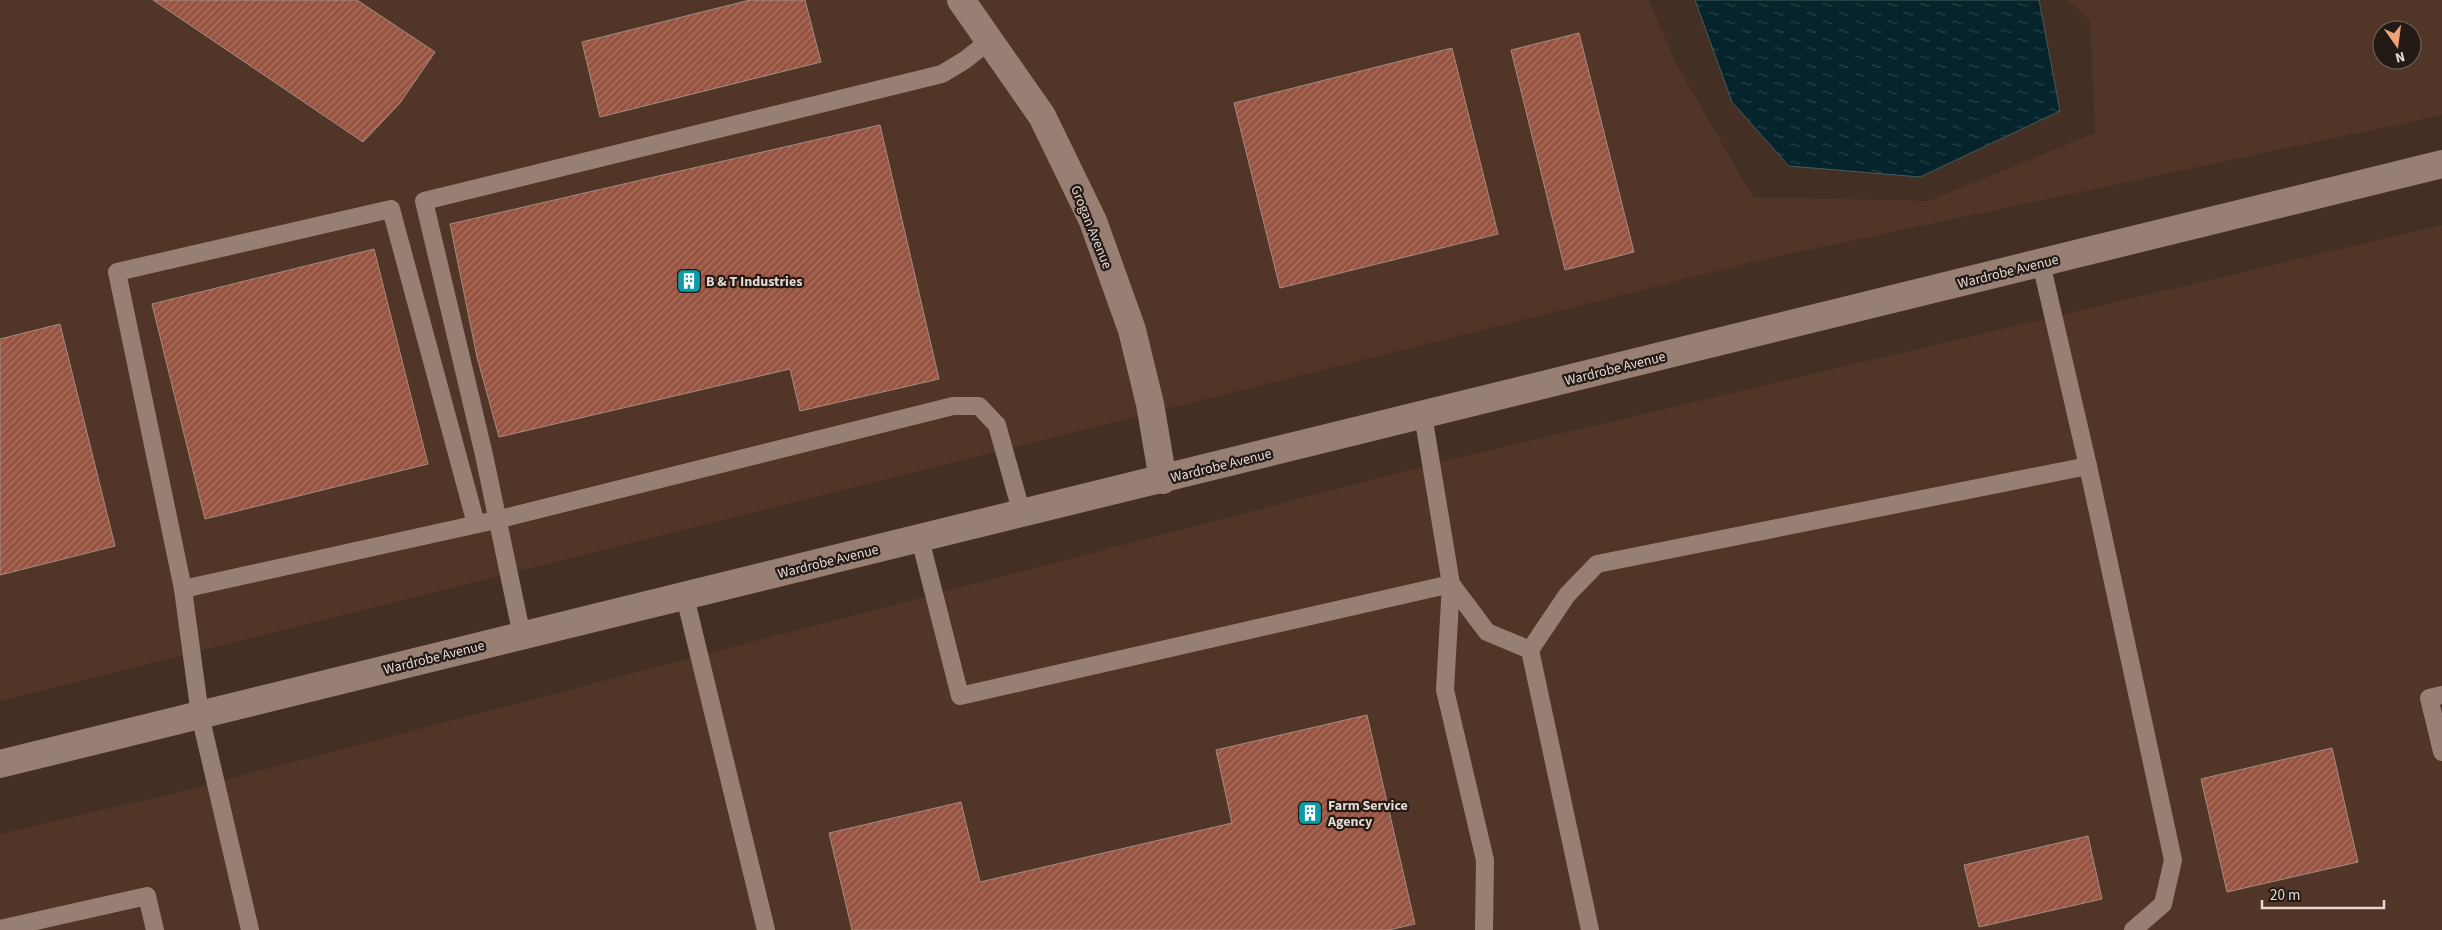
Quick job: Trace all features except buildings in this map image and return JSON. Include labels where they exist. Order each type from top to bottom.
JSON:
[{"type":"street","name":"Grogan Avenue","points":[[961,0],[1042,116],[1093,220],[1132,330],[1150,404],[1163,480]]},
{"type":"street","name":"Wardrobe Avenue","points":[[0,764],[1163,480],[2442,164]]},
{"type":"lane","points":[[522,636],[496,520],[484,455],[424,201],[942,74],[965,60],[989,41]]},
{"type":"lane","points":[[250,930],[200,715],[183,588],[117,272],[391,209],[476,524]]},
{"type":"lane","points":[[2041,263],[2088,466],[2174,860],[2163,904],[2133,930]]},
{"type":"lane","points":[[183,588],[496,520],[953,406],[979,406],[997,424],[1022,514]]},
{"type":"lane","points":[[1423,416],[1451,584],[1445,690],[1485,860],[1484,930]]},
{"type":"lane","points":[[1590,930],[1530,650],[1567,595],[1597,564],[2088,466]]},
{"type":"lane","points":[[920,539],[960,696],[1451,584]]},
{"type":"lane","points":[[1451,584],[1487,632],[1530,650]]},
{"type":"lane","points":[[685,597],[766,930]]},
{"type":"lane","points":[[2442,695],[2429,698],[2442,752]]},
{"type":"lane","points":[[0,929],[147,896],[155,930]]},
{"type":"shaded area","points":[[0,0],[1649,0],[1675,62],[1753,197],[1929,201],[2095,133],[2090,20],[2068,0],[2442,0],[2442,115],[1756,261],[0,701]]},
{"type":"shaded area","points":[[2442,225],[2442,930],[0,930],[0,834],[179,792],[1432,464]]},
{"type":"water","points":[[1695,0],[2039,0],[2060,111],[1920,177],[1789,166],[1732,102]]},
{"type":"place","name":"B & T Industries","points":[[689,281]]},
{"type":"place","name":"Farm Service Agency","points":[[1310,813]]}]
